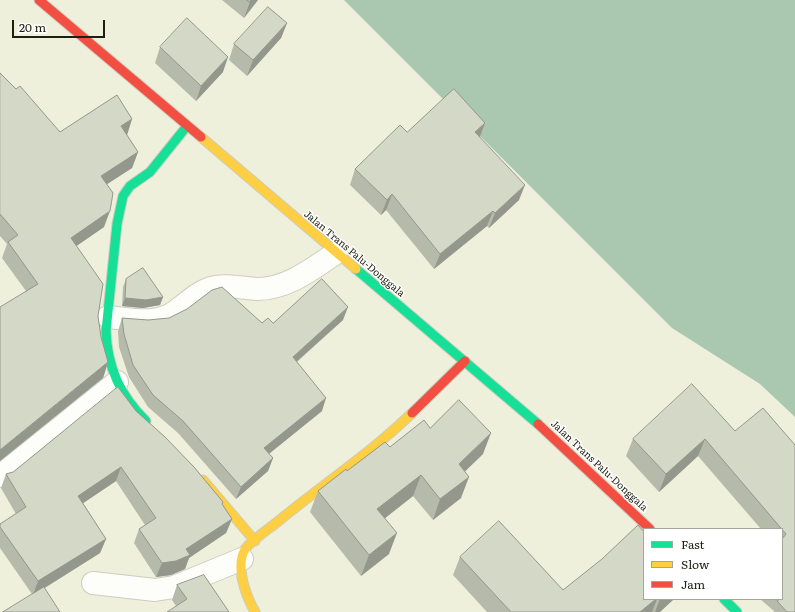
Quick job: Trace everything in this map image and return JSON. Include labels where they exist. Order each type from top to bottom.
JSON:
[{"type":"main road","name":"Jalan Trans Palu-Donggala","points":[[39,0],[524,411],[649,528]]},
{"type":"main road","points":[[151,425],[133,408],[117,382],[107,349],[105,330],[108,317],[117,224],[123,196],[130,186],[150,172],[187,126]]},
{"type":"main road","points":[[255,612],[251,605],[241,570],[242,559],[246,548],[298,505],[389,435],[465,361]]},
{"type":"main road","points":[[198,473],[255,541]]},
{"type":"main road","points":[[725,600],[737,612]]},
{"type":"street","points":[[108,317],[145,321],[156,320],[174,312],[197,295],[211,288],[219,286],[258,289],[272,287],[289,282],[336,253]]},
{"type":"street","points":[[0,476],[117,382]]},
{"type":"street","points":[[93,582],[155,590],[174,587],[242,559]]},
{"type":"shaded area","points":[[344,0],[795,0],[795,417],[760,384],[672,328]]},
{"type":"building","points":[[268,7],[287,23],[253,60],[234,44]]},
{"type":"building","points":[[187,18],[228,57],[201,86],[160,47]]},
{"type":"building","points":[[0,73],[16,89],[20,86],[60,132],[117,95],[132,119],[121,126],[138,152],[101,176],[113,193],[110,211],[71,238],[103,284],[98,316],[101,337],[108,362],[0,450],[0,307],[38,284],[8,242],[18,235],[0,214]]},
{"type":"building","points":[[454,89],[485,123],[475,132],[525,185],[495,213],[493,211],[440,254],[392,194],[387,200],[355,169],[400,125],[407,132]]},
{"type":"building","points":[[143,268],[163,297],[146,300],[125,298],[126,279]]},
{"type":"building","points":[[322,279],[348,307],[293,357],[326,398],[264,448],[273,458],[241,487],[183,421],[153,395],[133,365],[124,334],[122,318],[148,320],[169,318],[187,309],[212,290],[222,287],[262,323],[268,318],[273,323]]},
{"type":"building","points":[[692,384],[735,431],[763,408],[795,445],[795,612],[787,612],[777,601],[783,600],[783,538],[786,534],[783,528],[781,528],[705,439],[666,474],[633,439]]},
{"type":"building","points":[[118,387],[136,411],[165,437],[194,467],[223,502],[222,504],[232,519],[186,549],[190,555],[176,561],[162,563],[139,529],[156,518],[121,467],[78,496],[106,539],[38,581],[0,527],[0,524],[26,507],[6,474],[13,472]]},
{"type":"building","points":[[459,400],[491,433],[459,464],[469,477],[440,499],[421,475],[377,509],[397,533],[369,555],[318,491],[346,469],[347,471],[385,442],[390,447],[424,420],[430,428]]},
{"type":"building","points":[[499,521],[563,590],[602,559],[638,525],[643,531],[643,600],[655,600],[640,612],[511,612],[460,557]]},
{"type":"building","points":[[204,575],[229,612],[167,612],[187,599],[177,585]]},
{"type":"building","points":[[44,587],[60,612],[3,612]]},
{"type":"traffic: fast","points":[[146,421],[122,391],[112,368],[107,344],[106,331],[117,224],[123,196],[130,186],[150,172],[187,126]]},
{"type":"traffic: fast","points":[[356,269],[538,424]]},
{"type":"traffic: fast","points":[[725,600],[737,612]]},
{"type":"traffic: slow","points":[[201,137],[356,269]]},
{"type":"traffic: slow","points":[[255,612],[248,598],[241,572],[241,563],[246,548],[381,441],[412,413]]},
{"type":"traffic: slow","points":[[203,480],[255,541]]},
{"type":"traffic: jam","points":[[39,0],[201,137]]},
{"type":"traffic: jam","points":[[412,413],[465,361]]},
{"type":"traffic: jam","points":[[538,424],[649,528]]}]
